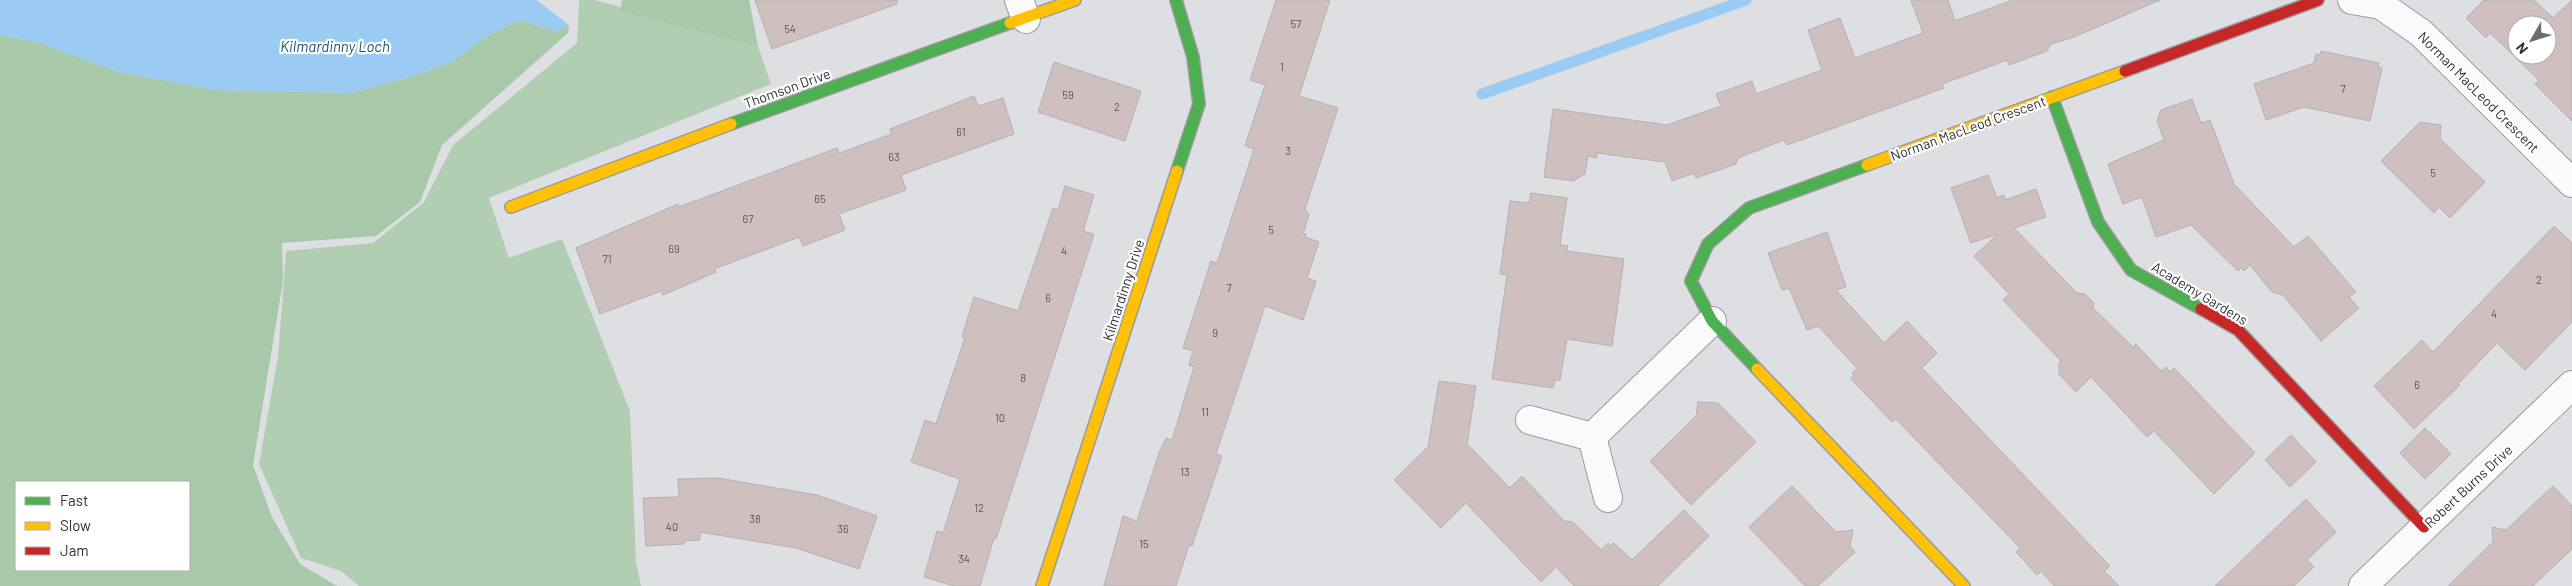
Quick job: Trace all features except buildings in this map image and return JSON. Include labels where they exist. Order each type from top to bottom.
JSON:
[{"type":"street","name":"Thomson Drive","points":[[512,207],[774,108],[1023,9],[1075,0]]},
{"type":"street","name":"Kilmardinny Drive","points":[[1042,586],[1199,104],[1193,57],[1176,0]]},
{"type":"street","name":"Norman MacLeod Crescent","points":[[1964,586],[1712,321],[1691,281],[1708,244],[1749,208],[2318,0]]},
{"type":"street","name":"Norman MacLeod Crescent","points":[[2352,0],[2381,5],[2421,32],[2572,183]]},
{"type":"street","name":"Academy Gardens","points":[[2052,97],[2098,222],[2131,270],[2238,330],[2424,527]]},
{"type":"street","points":[[1592,437],[1712,321]]},
{"type":"street","name":"Robert Burns Drive","points":[[2363,586],[2572,386]]},
{"type":"street","points":[[1530,420],[1592,437]]},
{"type":"street","points":[[1592,437],[1608,498]]},
{"type":"green space","points":[[579,0],[595,0],[758,46],[771,84],[489,198],[509,258],[562,239],[630,411],[636,562],[641,586],[359,586],[341,571],[301,558],[259,464],[278,357],[286,251],[373,243],[424,202],[453,145],[577,43]]},
{"type":"green space","points":[[622,0],[749,0],[758,46],[620,11]]},
{"type":"green space","points":[[519,20],[556,31],[569,25],[568,33],[442,145],[420,202],[376,236],[282,243],[283,281],[253,465],[272,517],[300,564],[337,586],[0,586],[0,35],[41,43],[115,71],[216,90],[351,93],[413,76],[451,62],[485,37]]},
{"type":"water","name":"Kilmardinny Loch","points":[[0,0],[537,0],[569,25],[556,31],[519,20],[485,37],[451,62],[413,76],[351,93],[216,90],[115,71],[41,43],[0,35]]},
{"type":"waterway","points":[[1482,94],[1746,0]]},
{"type":"traffic: fast","points":[[1176,0],[1193,57],[1199,104],[1177,171]]},
{"type":"traffic: fast","points":[[731,124],[1010,23]]},
{"type":"traffic: fast","points":[[2052,97],[2098,222],[2131,270],[2201,309]]},
{"type":"traffic: fast","points":[[1757,369],[1712,321],[1691,281],[1708,244],[1749,208],[1867,165]]},
{"type":"traffic: slow","points":[[1010,23],[1075,0]]},
{"type":"traffic: slow","points":[[1867,165],[2125,71]]},
{"type":"traffic: slow","points":[[511,207],[731,124]]},
{"type":"traffic: slow","points":[[1042,586],[1177,171]]},
{"type":"traffic: slow","points":[[1757,369],[1964,586]]},
{"type":"traffic: jam","points":[[2125,71],[2318,0]]},
{"type":"traffic: jam","points":[[2201,309],[2238,330],[2424,527]]}]
